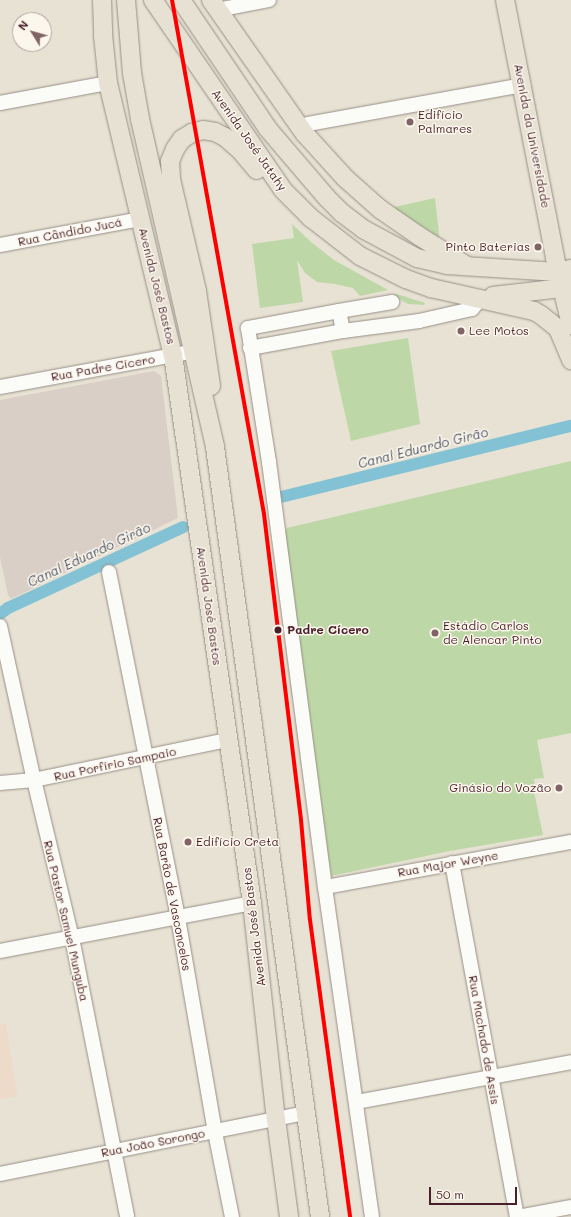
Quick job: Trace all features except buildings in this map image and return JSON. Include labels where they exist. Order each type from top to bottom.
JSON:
[{"type":"main road","name":"Avenida José Bastos","points":[[102,0],[103,35],[108,83],[173,355],[252,903],[276,1118],[289,1217]]},
{"type":"main road","name":"Avenida José Jatahy","points":[[153,0],[282,190],[311,218],[360,256],[406,279],[431,288],[534,311],[558,329],[571,360]]},
{"type":"main road","name":"Avenida José Jatahy","points":[[182,0],[268,129],[342,214],[363,229],[417,258],[447,265],[466,266]]},
{"type":"main road","name":"Avenida da Universidade","points":[[505,0],[565,270],[571,325]]},
{"type":"main road","name":"Avenida José Bastos","points":[[126,1],[132,73],[140,120],[199,351],[214,447],[320,1217]]},
{"type":"main road","points":[[214,5],[305,134],[344,178],[380,208],[419,236],[466,266],[565,270]]},
{"type":"main road","points":[[199,351],[197,291],[171,179],[170,161],[175,149],[182,139],[192,133],[203,130],[215,132],[224,137],[240,150],[266,180],[282,190]]},
{"type":"main road","points":[[481,298],[567,288]]},
{"type":"street","points":[[214,5],[269,0]]},
{"type":"street","points":[[0,103],[108,83]]},
{"type":"street","points":[[308,124],[523,85]]},
{"type":"street","name":"Rua Cândido Jucá","points":[[0,245],[140,219]]},
{"type":"street","points":[[250,348],[343,331],[419,321],[472,309],[481,298]]},
{"type":"street","points":[[372,1217],[325,887],[269,462],[248,328],[392,302]]},
{"type":"street","points":[[340,311],[343,331]]},
{"type":"street","name":"Rua Padre Cícero","points":[[0,387],[199,351]]},
{"type":"street","name":"Rua Barão de Vasconcelos","points":[[109,572],[178,918],[215,1132],[232,1217]]},
{"type":"street","name":"Rua Pastor Samuel Munguba","points":[[0,626],[34,780],[72,938],[127,1217]]},
{"type":"street","name":"Rua Porfírio Sampaio","points":[[0,783],[34,780],[228,740]]},
{"type":"street","name":"Rua Major Weyne","points":[[325,887],[571,842]]},
{"type":"street","name":"Rua Machado de Assis","points":[[452,863],[517,1217]]},
{"type":"street","points":[[0,951],[252,903]]},
{"type":"street","points":[[356,1102],[571,1062]]},
{"type":"street","name":"Rua João Sorongo","points":[[0,1174],[306,1113]]},
{"type":"street","points":[[517,1217],[571,1207]]},
{"type":"shaded area","points":[[154,371],[161,376],[178,518],[11,599],[8,595],[0,557],[0,400]]},
{"type":"shaded area","points":[[6,1023],[17,1096],[0,1099],[0,1025]]},
{"type":"green space","points":[[435,198],[440,243],[386,209]]},
{"type":"green space","points":[[292,224],[311,242],[334,260],[388,290],[360,296],[353,288],[317,282],[305,273],[297,260],[303,302],[260,308],[252,244],[294,238]]},
{"type":"green space","points":[[397,294],[425,303],[424,305],[408,304],[392,295]]},
{"type":"green space","points":[[408,338],[420,424],[351,441],[331,351]]},
{"type":"green space","name":"Estádio Carlos de Alencar Pinto","points":[[571,461],[571,733],[537,740],[544,778],[534,779],[535,786],[533,787],[543,835],[450,851],[331,876],[285,532],[287,528]]},
{"type":"waterway","name":"Canal Eduardo Girão","points":[[281,497],[571,426]]},
{"type":"waterway","name":"Canal Eduardo Girão","points":[[0,614],[8,608],[183,527]]},
{"type":"transit line","points":[[172,0],[264,514],[301,820],[310,920],[350,1217]]},
{"type":"place","name":"Edifício Palmares","points":[[410,122]]},
{"type":"place","name":"Pinto Baterias","points":[[538,247]]},
{"type":"place","name":"Lee Motos","points":[[461,331]]},
{"type":"place","name":"Padre Cícero","points":[[278,630]]},
{"type":"place","name":"Estádio Carlos de Alencar Pinto","points":[[435,633]]},
{"type":"place","name":"Ginásio do Vozão","points":[[559,788]]},
{"type":"place","name":"Edifício Creta","points":[[188,842]]}]
